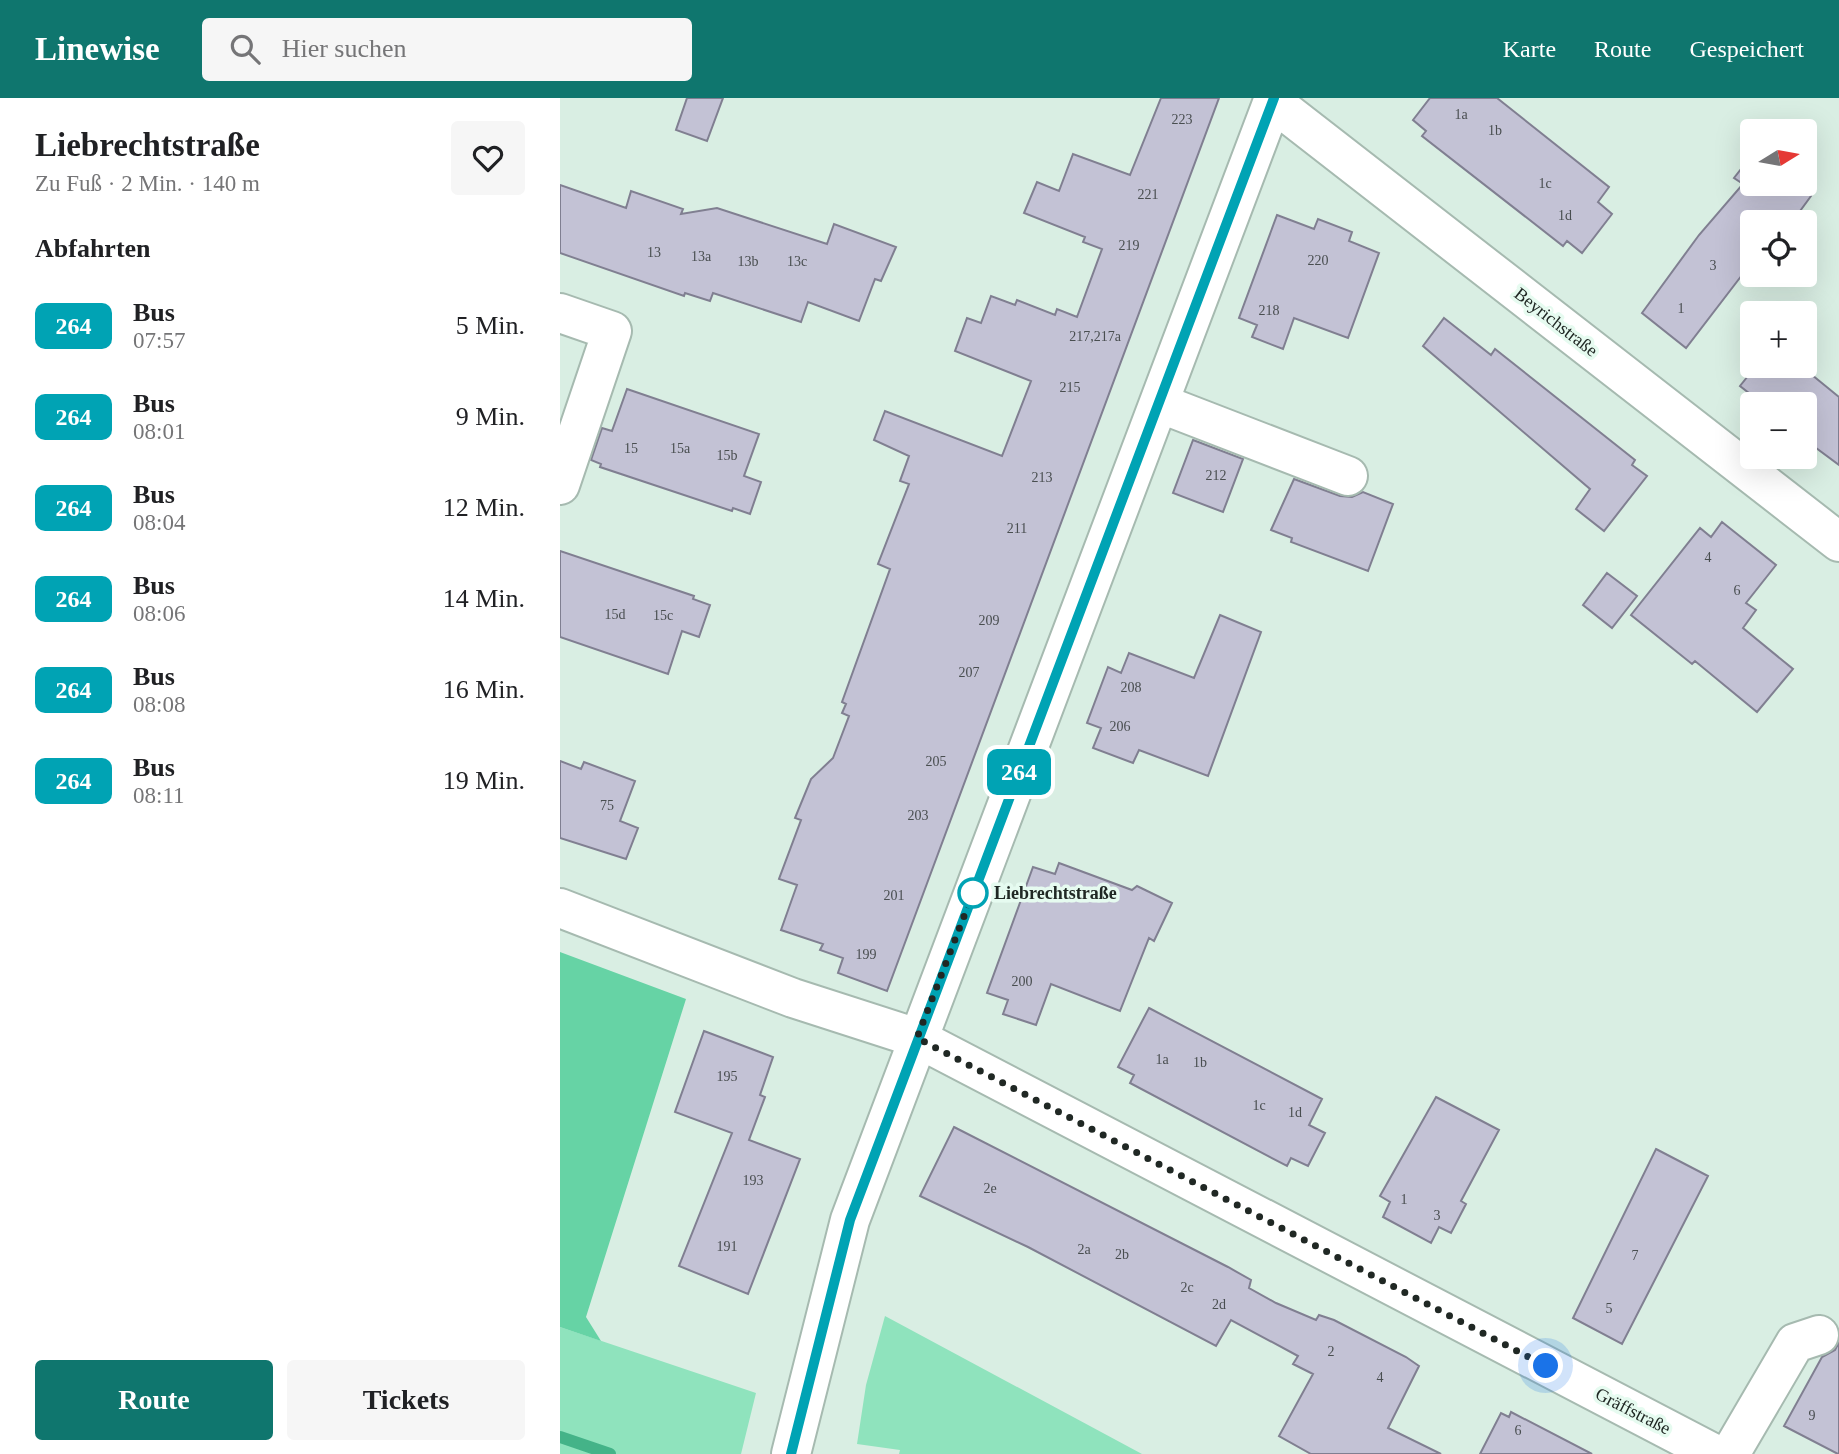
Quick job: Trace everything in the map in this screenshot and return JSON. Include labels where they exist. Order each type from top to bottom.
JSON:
[{"type":"street","points":[[791,1454],[850,1220],[1274,100]]},
{"type":"street","name":"Beyrichstraße","points":[[1274,100],[1839,542]]},
{"type":"street","points":[[560,313],[612,331],[560,485]]},
{"type":"street","points":[[1159,403],[1348,476]]},
{"type":"street","points":[[560,908],[793,998],[917,1038]]},
{"type":"street","name":"Gräffstraße","points":[[917,1038],[1716,1454]]},
{"type":"street","points":[[1730,1454],[1795,1343],[1819,1335]]},
{"type":"green space","points":[[560,952],[686,999],[586,1317],[601,1341],[560,1327]]},
{"type":"green space","points":[[885,1316],[1142,1454],[899,1454],[900,1450],[857,1444],[866,1385]]},
{"type":"green space","points":[[560,1327],[756,1393],[741,1454],[560,1454]]},
{"type":"building","points":[[687,98],[723,98],[707,141],[676,130]]},
{"type":"building","points":[[1161,98],[1219,98],[887,991],[838,973],[843,958],[820,950],[823,944],[781,930],[797,885],[779,879],[801,820],[795,818],[811,779],[833,758],[849,716],[842,713],[846,704],[842,702],[890,569],[878,564],[909,484],[900,481],[909,456],[874,440],[885,411],[1002,456],[1031,381],[955,351],[967,318],[981,323],[991,296],[1015,305],[1017,300],[1055,315],[1057,309],[1077,317],[1102,249],[1083,242],[1085,237],[1024,213],[1037,182],[1059,191],[1073,154],[1130,175]]},
{"type":"building","points":[[1430,98],[1497,98],[1609,187],[1598,202],[1612,214],[1582,253],[1567,241],[1563,246],[1422,136],[1426,131],[1413,120]]},
{"type":"building","points":[[1740,170],[1740,182],[1734,178]]},
{"type":"building","points":[[560,185],[626,208],[631,191],[683,209],[681,214],[717,208],[827,244],[834,224],[896,247],[881,281],[875,279],[859,321],[808,302],[801,322],[713,293],[710,301],[685,293],[684,296],[560,253]]},
{"type":"building","points":[[1740,187],[1740,196],[1811,196],[1801,210],[1740,210],[1740,278],[1686,348],[1642,313],[1699,235]]},
{"type":"building","points":[[1277,215],[1314,229],[1318,219],[1352,232],[1349,241],[1379,253],[1348,338],[1294,318],[1283,349],[1252,337],[1257,325],[1239,318]]},
{"type":"building","points":[[1444,318],[1491,355],[1495,349],[1635,460],[1632,465],[1647,476],[1604,531],[1576,509],[1590,489],[1423,346]]},
{"type":"building","points":[[1746,378],[1816,378],[1839,397],[1839,465],[1817,449],[1817,392],[1748,392],[1740,386]]},
{"type":"building","points":[[627,389],[759,434],[744,476],[761,482],[750,514],[733,508],[732,511],[600,467],[601,464],[591,460],[602,428],[612,431]]},
{"type":"building","points":[[1193,440],[1243,459],[1223,512],[1173,493]]},
{"type":"building","points":[[1294,479],[1340,496],[1352,497],[1363,492],[1393,504],[1368,571],[1291,542],[1292,538],[1271,530]]},
{"type":"building","points":[[1722,522],[1776,565],[1746,603],[1756,610],[1743,628],[1793,669],[1757,712],[1695,661],[1692,664],[1631,615],[1700,528],[1711,537]]},
{"type":"building","points":[[560,551],[694,596],[693,599],[710,605],[699,637],[682,631],[668,674],[560,637]]},
{"type":"building","points":[[1607,573],[1637,596],[1612,628],[1583,605]]},
{"type":"building","points":[[1220,615],[1261,632],[1208,776],[1139,750],[1133,763],[1093,748],[1101,728],[1087,723],[1108,667],[1121,673],[1129,653],[1194,678]]},
{"type":"building","points":[[560,761],[581,769],[584,762],[635,781],[620,821],[638,828],[626,859],[560,838]]},
{"type":"building","points":[[1059,863],[1132,890],[1137,886],[1172,903],[1154,941],[1149,938],[1120,1011],[1051,984],[1036,1025],[1003,1014],[1008,1000],[987,993],[1033,867],[1055,874]]},
{"type":"building","points":[[1149,1008],[1322,1099],[1309,1125],[1325,1133],[1308,1166],[1291,1158],[1287,1166],[1130,1083],[1134,1075],[1118,1067]]},
{"type":"building","points":[[704,1031],[773,1057],[760,1095],[765,1097],[749,1140],[800,1159],[748,1294],[679,1266],[732,1133],[675,1112]]},
{"type":"building","points":[[1436,1097],[1499,1130],[1461,1201],[1466,1204],[1451,1233],[1439,1227],[1431,1243],[1383,1217],[1390,1202],[1380,1196]]},
{"type":"building","points":[[954,1127],[1228,1267],[1251,1280],[1249,1288],[1276,1303],[1316,1320],[1319,1315],[1334,1320],[1406,1357],[1419,1366],[1388,1428],[1441,1454],[1311,1454],[1279,1436],[1313,1374],[1293,1364],[1298,1356],[1231,1320],[1216,1346],[1028,1247],[920,1196]]},
{"type":"building","points":[[1656,1149],[1708,1176],[1622,1344],[1573,1318]]},
{"type":"building","points":[[1839,1342],[1838,1454],[1784,1426],[1822,1357],[1835,1350]]},
{"type":"building","points":[[1511,1412],[1592,1454],[1480,1454],[1501,1413],[1509,1417]]},
{"type":"waterway","points":[[560,1437],[610,1454]]},
{"type":"bus line","name":"264","points":[[791,1454],[850,1220],[1274,98]]},
{"type":"place","name":"Liebrechtstraße","points":[[973,893]]},
{"type":"route","points":[[973,893],[917,1038],[1546,1366]]}]
